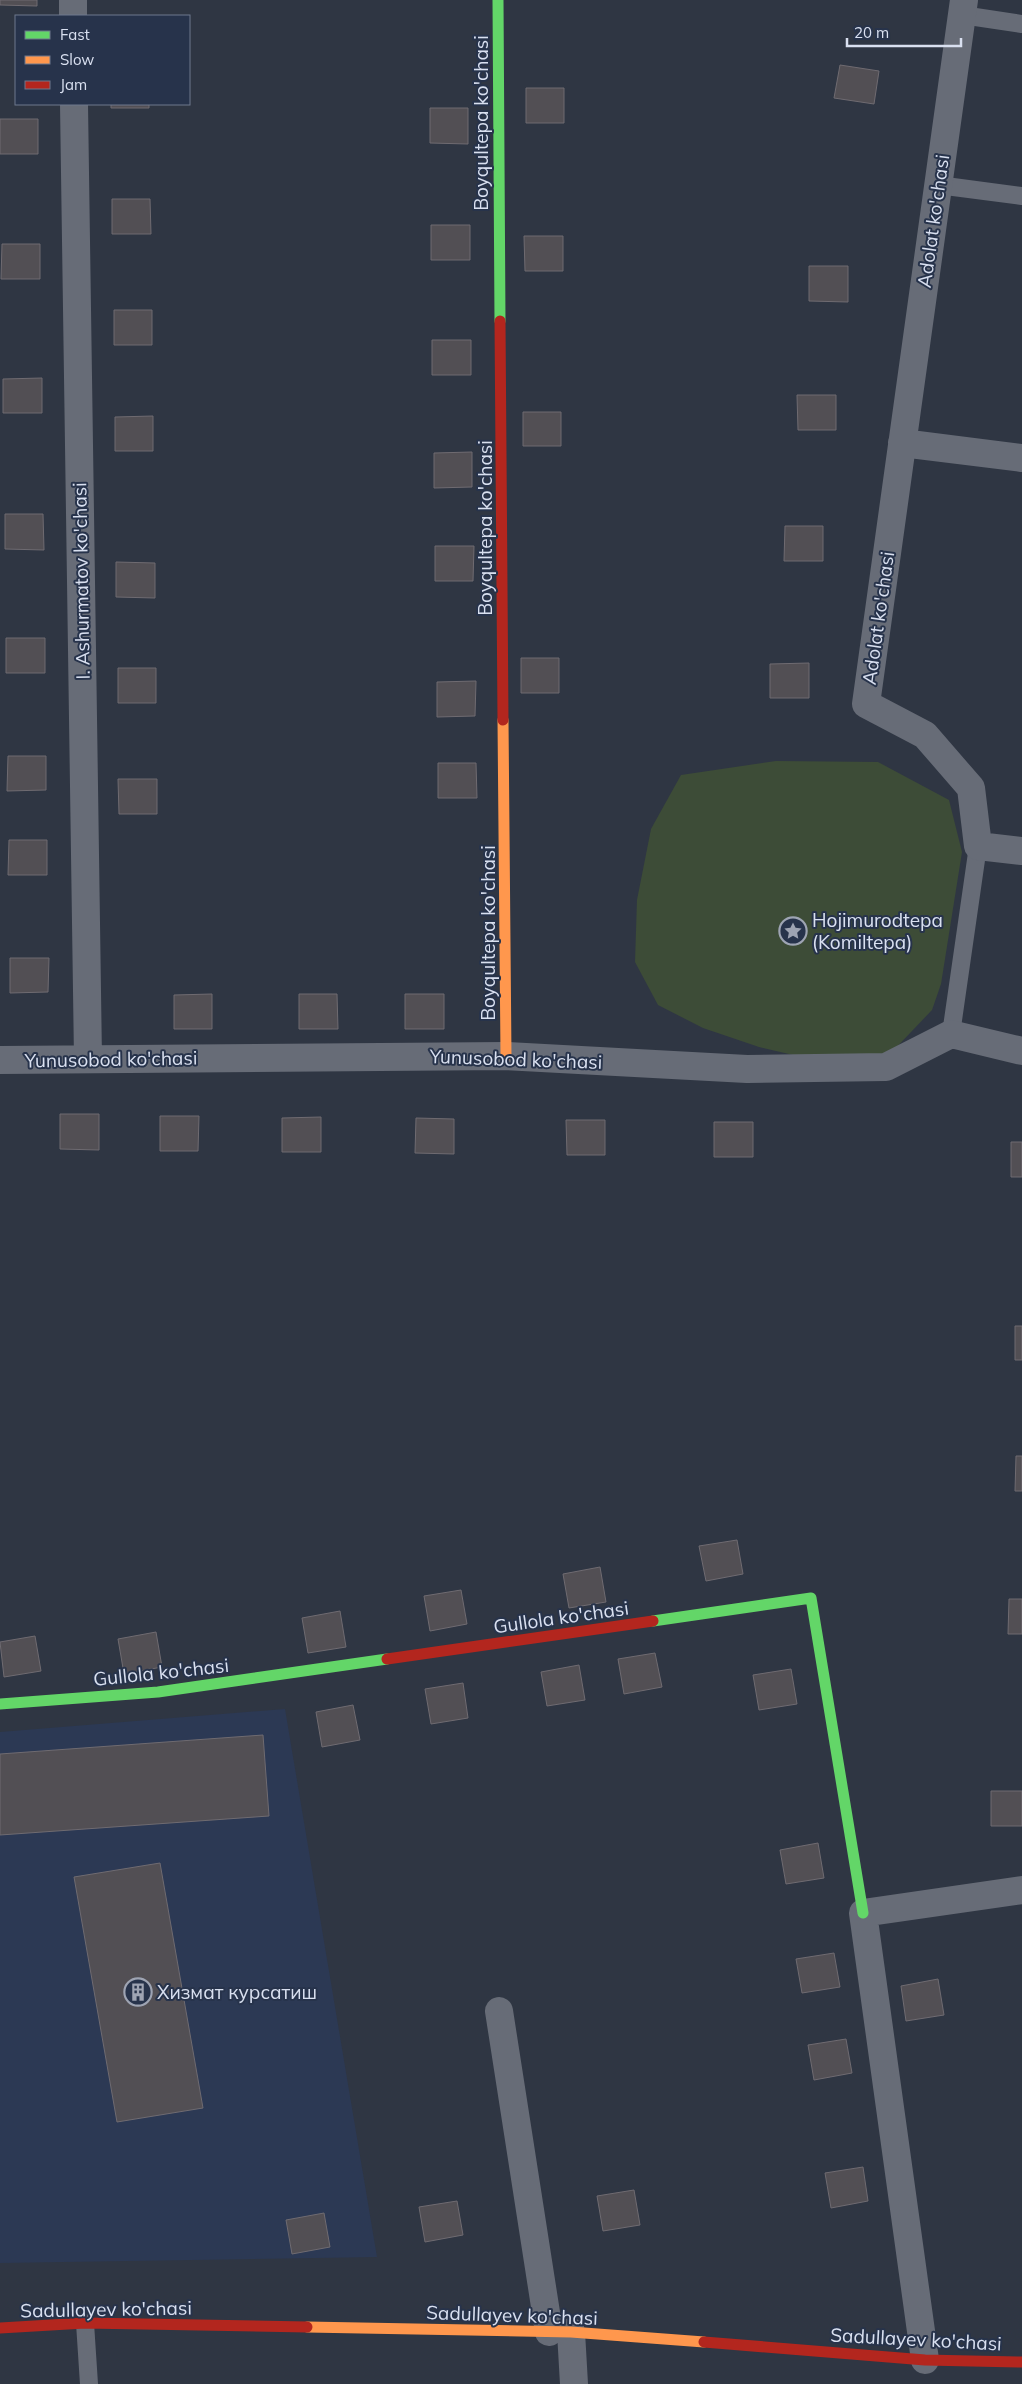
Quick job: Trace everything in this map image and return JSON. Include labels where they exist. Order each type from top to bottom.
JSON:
[{"type":"street","points":[[73,0],[73,15]]},
{"type":"street","name":"Boyqultepa ko'chasi","points":[[498,0],[506,1056]]},
{"type":"street","name":"Adolat ko'chasi","points":[[963,8],[866,704],[925,735],[971,788],[978,846]]},
{"type":"street","name":"I. Ashurmatov ko'chasi","points":[[74,105],[88,1059]]},
{"type":"street","points":[[902,443],[1022,458]]},
{"type":"street","points":[[978,846],[1022,851]]},
{"type":"street","points":[[951,1034],[1022,1050]]},
{"type":"street","name":"Yunusobod ko'chasi","points":[[0,1060],[506,1056],[747,1069],[886,1067],[951,1034]]},
{"type":"street","name":"Gullola ko'chasi","points":[[0,1704],[158,1692],[811,1598],[863,1913]]},
{"type":"street","points":[[925,2360],[863,1913],[1022,1890]]},
{"type":"street","points":[[499,2010],[560,2332],[574,2384]]},
{"type":"street","name":"Sadullayev ko'chasi","points":[[0,2328],[85,2322],[560,2332],[925,2360],[1022,2362]]},
{"type":"lane","points":[[963,8],[1022,24]]},
{"type":"lane","points":[[938,185],[1022,196]]},
{"type":"lane","points":[[951,1034],[978,846]]},
{"type":"lane","points":[[85,2322],[89,2384]]},
{"type":"shaded area","points":[[285,1709],[377,2257],[0,2263],[0,1732]]},
{"type":"green space","name":"Hojimurodtepa (Komiltepa)","points":[[776,761],[878,762],[949,800],[962,852],[941,984],[932,1010],[891,1053],[815,1060],[759,1047],[703,1028],[658,1005],[635,962],[637,900],[651,829],[681,775]]},
{"type":"building","points":[[0,0],[37,0],[37,6],[0,5]]},
{"type":"building","points":[[840,65],[879,71],[874,104],[834,98]]},
{"type":"building","points":[[526,88],[564,88],[564,123],[526,123]]},
{"type":"building","points":[[111,105],[149,105],[149,108],[111,108]]},
{"type":"building","points":[[430,108],[468,108],[468,144],[430,143]]},
{"type":"building","points":[[0,119],[38,119],[38,154],[0,154]]},
{"type":"building","points":[[112,199],[150,199],[151,234],[112,234]]},
{"type":"building","points":[[431,225],[470,225],[470,260],[431,260]]},
{"type":"building","points":[[524,236],[563,236],[563,271],[525,271]]},
{"type":"building","points":[[2,244],[40,244],[40,279],[1,279]]},
{"type":"building","points":[[809,266],[848,266],[848,302],[809,301]]},
{"type":"building","points":[[114,310],[152,310],[152,345],[114,345]]},
{"type":"building","points":[[432,340],[471,340],[471,375],[432,375]]},
{"type":"building","points":[[42,378],[42,413],[3,413],[3,379]]},
{"type":"building","points":[[797,395],[836,395],[836,430],[798,430]]},
{"type":"building","points":[[523,412],[561,412],[561,446],[523,446]]},
{"type":"building","points":[[153,416],[153,451],[115,451],[115,417]]},
{"type":"building","points":[[472,452],[472,487],[434,488],[434,453]]},
{"type":"building","points":[[5,514],[43,514],[44,550],[5,549]]},
{"type":"building","points":[[785,526],[823,526],[823,561],[784,561]]},
{"type":"building","points":[[435,546],[474,546],[473,581],[435,581]]},
{"type":"building","points":[[116,562],[155,563],[155,598],[116,597]]},
{"type":"building","points":[[6,638],[45,638],[45,673],[6,673]]},
{"type":"building","points":[[521,658],[559,658],[559,693],[521,693]]},
{"type":"building","points":[[809,663],[809,698],[770,698],[770,664]]},
{"type":"building","points":[[118,668],[156,668],[156,703],[118,703]]},
{"type":"building","points":[[476,681],[475,716],[437,717],[437,682]]},
{"type":"building","points":[[8,756],[46,756],[46,790],[7,791]]},
{"type":"building","points":[[438,763],[476,763],[477,798],[438,798]]},
{"type":"building","points":[[118,779],[157,779],[157,814],[119,814]]},
{"type":"building","points":[[9,840],[47,840],[47,875],[8,875]]},
{"type":"building","points":[[10,958],[49,958],[48,992],[10,993]]},
{"type":"building","points":[[212,994],[212,1029],[174,1029],[174,995]]},
{"type":"building","points":[[299,994],[337,994],[338,1029],[299,1029]]},
{"type":"building","points":[[405,994],[444,994],[444,1029],[405,1029]]},
{"type":"building","points":[[60,1114],[99,1114],[99,1150],[60,1149]]},
{"type":"building","points":[[160,1116],[199,1116],[198,1151],[160,1151]]},
{"type":"building","points":[[321,1117],[321,1152],[282,1152],[282,1118]]},
{"type":"building","points":[[416,1118],[454,1119],[454,1154],[415,1153]]},
{"type":"building","points":[[566,1120],[605,1120],[605,1155],[567,1155]]},
{"type":"building","points":[[714,1122],[753,1122],[753,1157],[714,1157]]},
{"type":"building","points":[[1011,1142],[1022,1142],[1022,1177],[1011,1177]]},
{"type":"building","points":[[1015,1326],[1022,1326],[1022,1360],[1015,1360]]},
{"type":"building","points":[[1016,1456],[1022,1456],[1022,1491],[1015,1491]]},
{"type":"building","points":[[737,1540],[743,1574],[706,1581],[699,1546]]},
{"type":"building","points":[[600,1567],[606,1602],[569,1608],[563,1574]]},
{"type":"building","points":[[461,1590],[467,1624],[430,1631],[424,1596]]},
{"type":"building","points":[[1009,1599],[1022,1599],[1022,1634],[1008,1634]]},
{"type":"building","points":[[340,1611],[346,1647],[308,1653],[302,1618]]},
{"type":"building","points":[[156,1632],[162,1667],[124,1674],[118,1639]]},
{"type":"building","points":[[35,1636],[41,1671],[4,1677],[0,1642]]},
{"type":"building","points":[[655,1653],[662,1687],[624,1694],[618,1659]]},
{"type":"building","points":[[579,1665],[585,1700],[547,1706],[541,1672]]},
{"type":"building","points":[[791,1669],[797,1704],[759,1710],[753,1675]]},
{"type":"building","points":[[463,1683],[468,1718],[431,1724],[425,1689]]},
{"type":"building","points":[[353,1705],[360,1740],[322,1747],[316,1712]]},
{"type":"building","points":[[263,1735],[269,1816],[0,1835],[0,1754]]},
{"type":"building","points":[[991,1791],[1022,1791],[1022,1826],[991,1826]]},
{"type":"building","points":[[818,1843],[824,1878],[786,1884],[780,1850]]},
{"type":"building","name":"Хизмат курсатиш","points":[[160,1863],[203,2108],[117,2122],[74,1877]]},
{"type":"building","points":[[834,1953],[840,1987],[802,1993],[796,1959]]},
{"type":"building","points":[[938,1979],[944,2015],[906,2021],[901,1986]]},
{"type":"building","points":[[846,2039],[852,2073],[814,2080],[808,2045]]},
{"type":"building","points":[[863,2167],[868,2201],[831,2208],[825,2173]]},
{"type":"building","points":[[634,2190],[640,2225],[603,2231],[597,2196]]},
{"type":"building","points":[[457,2201],[463,2235],[425,2242],[419,2207]]},
{"type":"building","points":[[324,2213],[330,2247],[292,2254],[286,2220]]},
{"type":"traffic: fast","points":[[498,0],[500,321]]},
{"type":"traffic: fast","points":[[653,1621],[811,1598],[863,1913]]},
{"type":"traffic: fast","points":[[0,1704],[158,1692],[387,1659]]},
{"type":"traffic: slow","points":[[503,720],[506,1056]]},
{"type":"traffic: slow","points":[[307,2327],[571,2332],[704,2342]]},
{"type":"traffic: jam","points":[[500,321],[503,720]]},
{"type":"traffic: jam","points":[[387,1659],[653,1621]]},
{"type":"traffic: jam","points":[[0,2328],[85,2323],[307,2327]]},
{"type":"traffic: jam","points":[[704,2342],[925,2360],[1022,2362]]},
{"type":"place","name":"Hojimurodtepa (Komiltepa)","points":[[793,931]]},
{"type":"place","name":"Хизмат курсатиш","points":[[138,1992]]}]
